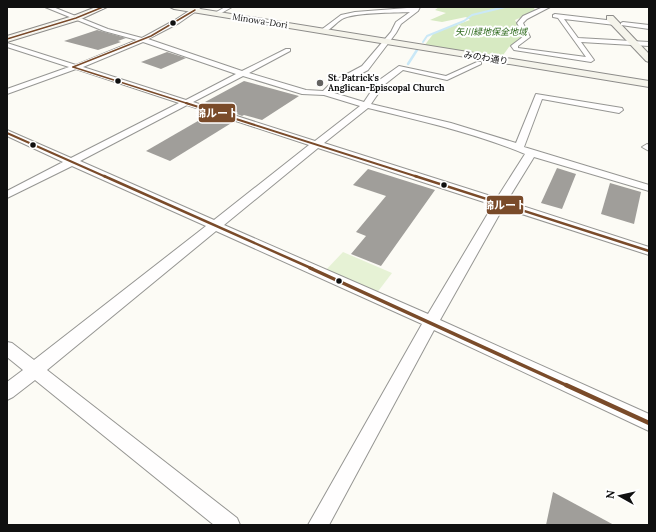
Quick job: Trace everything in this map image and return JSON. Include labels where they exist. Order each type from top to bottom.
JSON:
[{"type":"street","points":[[48,7],[106,30],[144,40],[241,73],[305,92],[325,93],[366,105],[448,125],[649,188]]},
{"type":"street","points":[[7,35],[74,17],[94,7]]},
{"type":"street","points":[[7,38],[103,7]]},
{"type":"street","name":"Minowa-Dori","points":[[174,7],[197,9],[216,14],[323,31]]},
{"type":"street","points":[[216,14],[229,7]]},
{"type":"street","points":[[548,7],[523,18],[520,23],[527,37],[514,46],[516,49],[524,52],[590,60],[576,40],[555,16],[649,27]]},
{"type":"street","points":[[7,92],[144,40],[178,22],[197,9]]},
{"type":"street","points":[[323,31],[341,17],[355,14],[416,9]]},
{"type":"street","points":[[325,93],[336,84],[365,68],[387,42],[398,24],[416,9]]},
{"type":"street","points":[[537,13],[545,14]]},
{"type":"street","points":[[619,23],[649,50]]},
{"type":"street","name":"みのわ通り","points":[[323,31],[649,84]]},
{"type":"street","points":[[576,40],[642,43]]},
{"type":"street","points":[[642,43],[649,59]]},
{"type":"street","points":[[7,45],[649,251]]},
{"type":"street","points":[[7,195],[288,50]]},
{"type":"street","points":[[7,392],[366,105],[381,83],[402,68],[447,78],[479,63]]},
{"type":"street","points":[[318,525],[431,322],[500,202],[525,150],[539,96],[619,110]]},
{"type":"street","points":[[7,134],[431,322],[649,423]]},
{"type":"street","points":[[7,348],[230,525]]},
{"type":"green space","name":"矢川緑地保全地域","points":[[439,7],[533,7],[536,11],[515,20],[524,36],[509,47],[501,58],[424,46],[434,33],[470,20],[466,17],[442,22],[430,20],[446,13],[435,10]]},
{"type":"green space","points":[[343,252],[392,273],[376,294],[325,271]]},
{"type":"building","points":[[97,30],[126,38],[118,41],[121,42],[98,50],[64,41]]},
{"type":"building","points":[[167,52],[186,58],[161,69],[141,62]]},
{"type":"building","points":[[244,81],[299,96],[262,120],[244,115],[242,116],[205,102]]},
{"type":"building","points":[[210,114],[233,122],[170,161],[146,151]]},
{"type":"building","points":[[557,168],[576,174],[562,209],[541,203]]},
{"type":"building","points":[[368,169],[435,190],[381,266],[351,254],[366,236],[356,232],[386,196],[353,185]]},
{"type":"building","points":[[610,183],[641,192],[634,224],[601,214]]},
{"type":"building","points":[[553,492],[614,525],[546,525]]},
{"type":"waterway","points":[[423,42],[427,36],[464,21],[472,15],[505,7]]},
{"type":"waterway","points":[[408,64],[417,50]]},
{"type":"transit line","name":"錦ルート","points":[[7,39],[76,18],[103,7]]},
{"type":"transit line","name":"錦ルート","points":[[73,67],[151,36],[195,10]]},
{"type":"transit line","name":"錦ルート","points":[[73,67],[649,251]]},
{"type":"transit line","name":"錦ルート","points":[[7,133],[431,322],[649,423]]},
{"type":"place","name":"St. Patrick's Anglican-Episcopal Church","points":[[320,83]]}]
